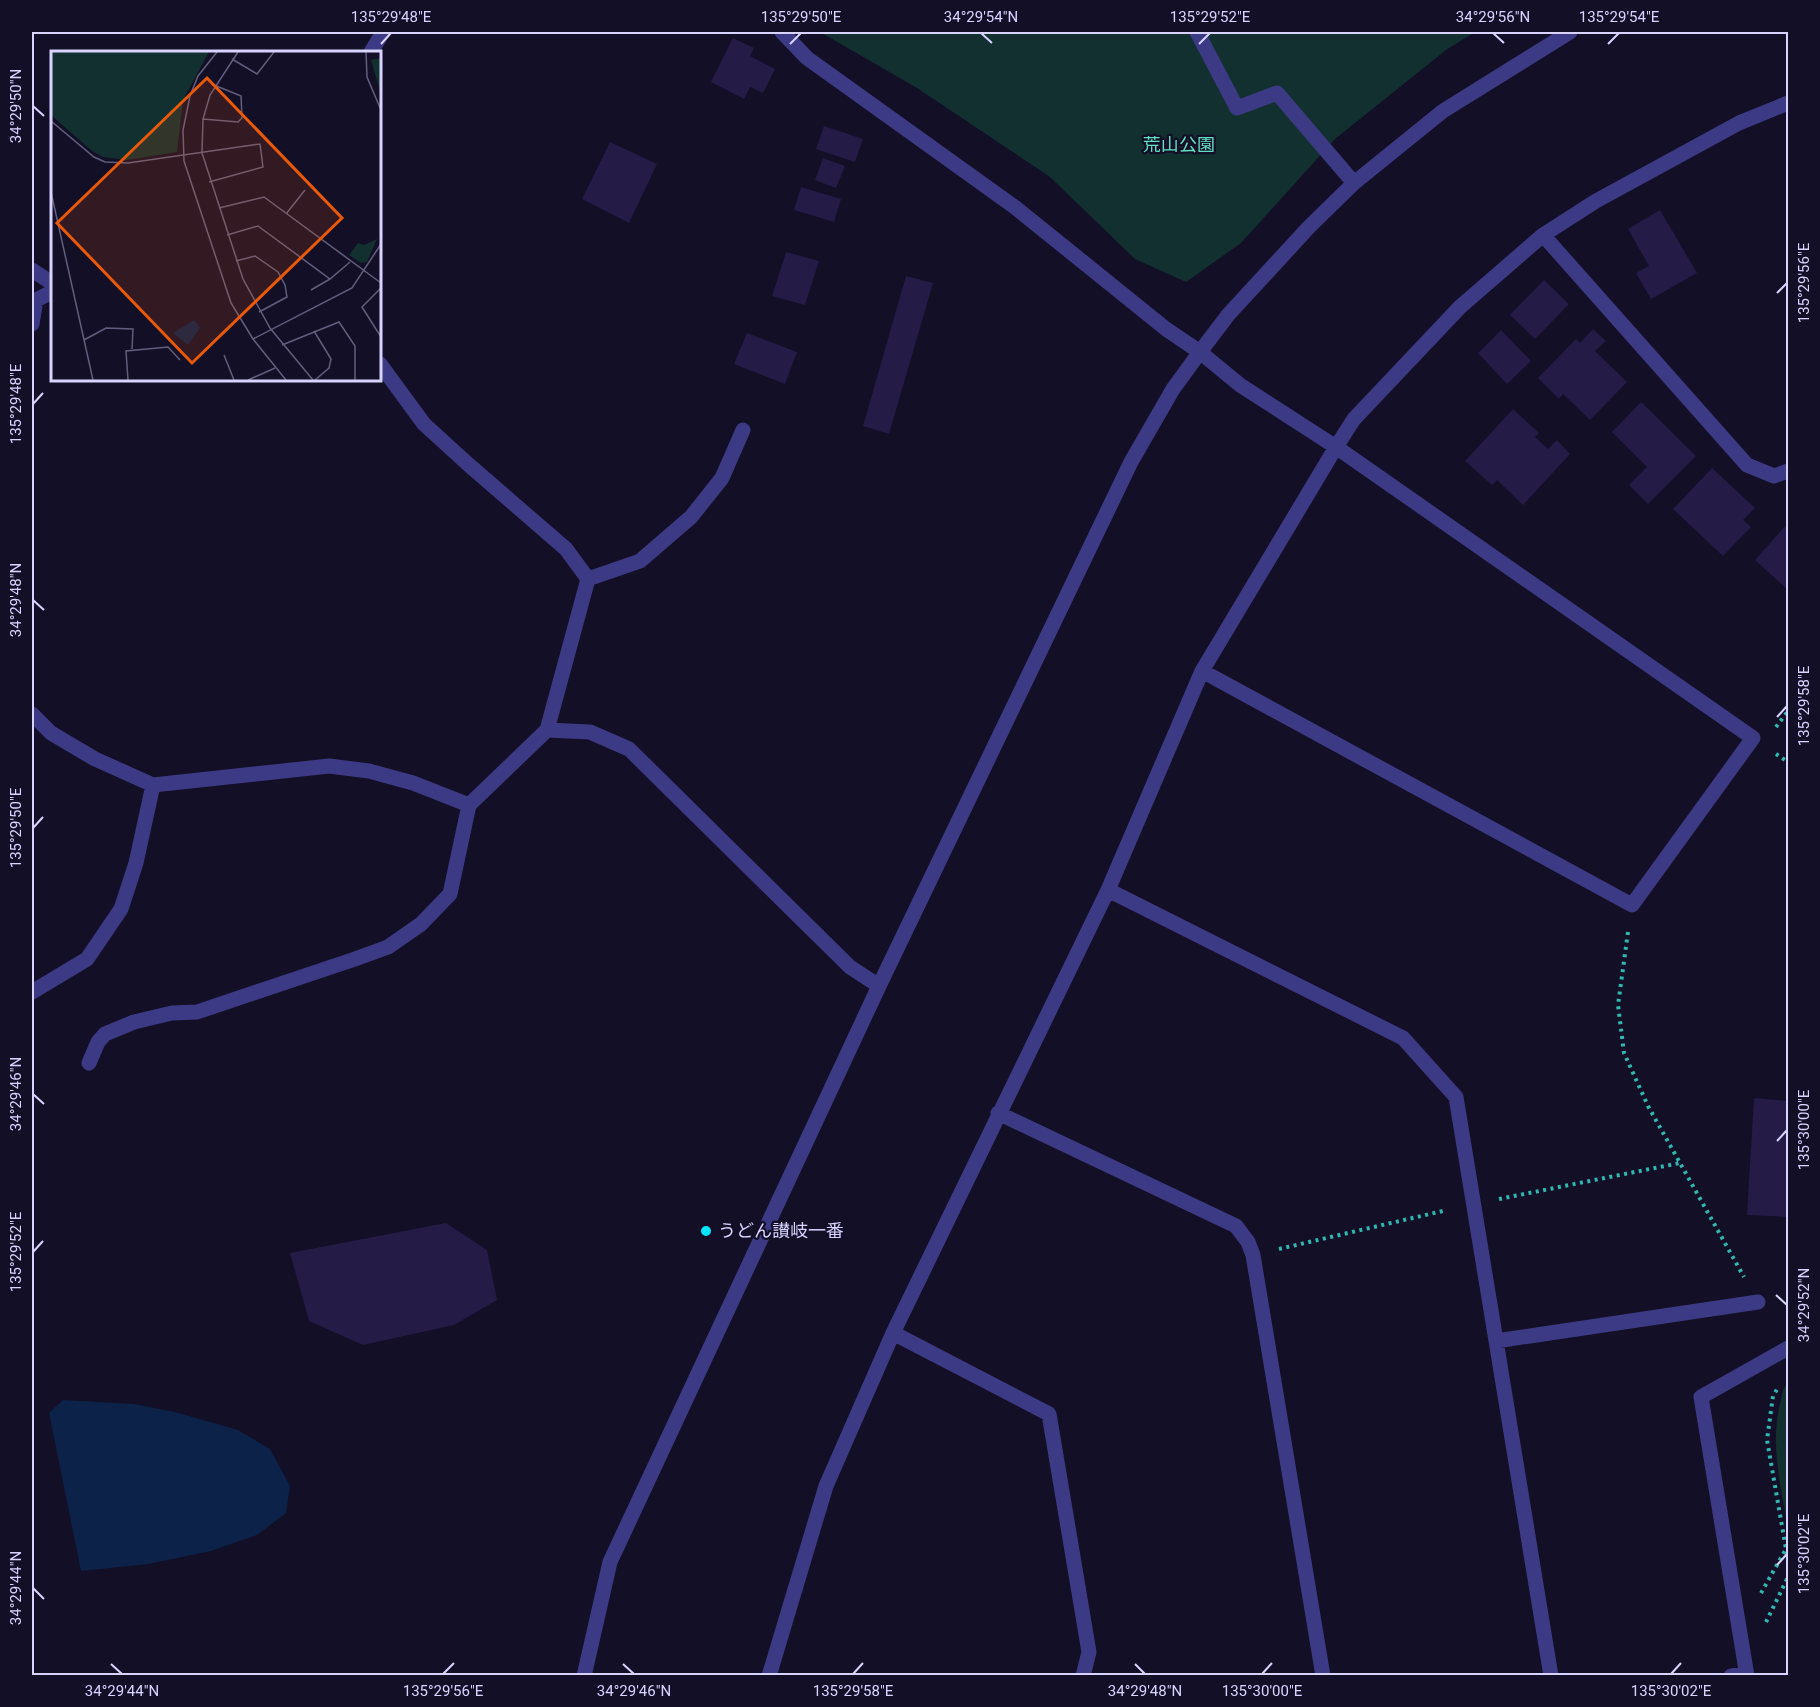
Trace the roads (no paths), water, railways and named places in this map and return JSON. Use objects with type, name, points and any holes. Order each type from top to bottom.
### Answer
[{"type":"street","points":[[372,51],[383,32]]},
{"type":"street","points":[[782,32],[807,58],[1016,208],[1166,329],[1200,352],[1240,385],[1336,447],[1753,738],[1632,904],[1202,671]]},
{"type":"street","points":[[1197,32],[1237,108],[1277,93],[1354,183]]},
{"type":"street","points":[[584,1676],[610,1562],[879,986],[1131,462],[1173,389],[1228,315],[1309,227],[1354,183],[1443,111],[1570,32]]},
{"type":"street","points":[[769,1676],[826,1486],[893,1333],[1108,890],[1202,671],[1354,419],[1460,307],[1543,235],[1596,201],[1738,123],[1788,103]]},
{"type":"street","points":[[1543,235],[1747,465],[1774,476],[1788,471]]},
{"type":"street","points":[[32,270],[51,282]]},
{"type":"street","points":[[32,324],[36,300],[51,292]]},
{"type":"street","points":[[381,365],[424,424],[566,549],[588,579]]},
{"type":"street","points":[[588,579],[640,561],[691,517],[722,478],[743,430]]},
{"type":"street","points":[[89,1063],[98,1042],[105,1034],[134,1022],[172,1013],[197,1012],[355,959],[388,947],[421,924],[450,894],[469,805],[547,730],[588,579]]},
{"type":"street","points":[[32,714],[51,733],[95,759],[153,785],[329,766],[369,771],[413,783],[469,805]]},
{"type":"street","points":[[547,730],[590,732],[628,749],[850,967],[879,986]]},
{"type":"street","points":[[32,992],[87,959],[121,909],[136,863],[153,785]]},
{"type":"street","points":[[1108,890],[1403,1038],[1456,1097],[1551,1676]]},
{"type":"street","points":[[999,1113],[1236,1226],[1248,1242],[1253,1254],[1323,1676]]},
{"type":"street","points":[[1496,1341],[1758,1302]]},
{"type":"street","points":[[893,1333],[1049,1414],[1089,1652],[1083,1676]]},
{"type":"street","points":[[1741,1675],[1701,1397],[1788,1348]]},
{"type":"water","points":[[63,1400],[134,1404],[175,1412],[238,1430],[270,1449],[290,1486],[286,1513],[257,1535],[211,1551],[148,1564],[81,1571],[49,1413]]},
{"type":"place","name":"うどん讃岐一番","points":[[706,1231]]},
{"type":"park label","name":"荒山公園","points":[[1179,145]]}]
